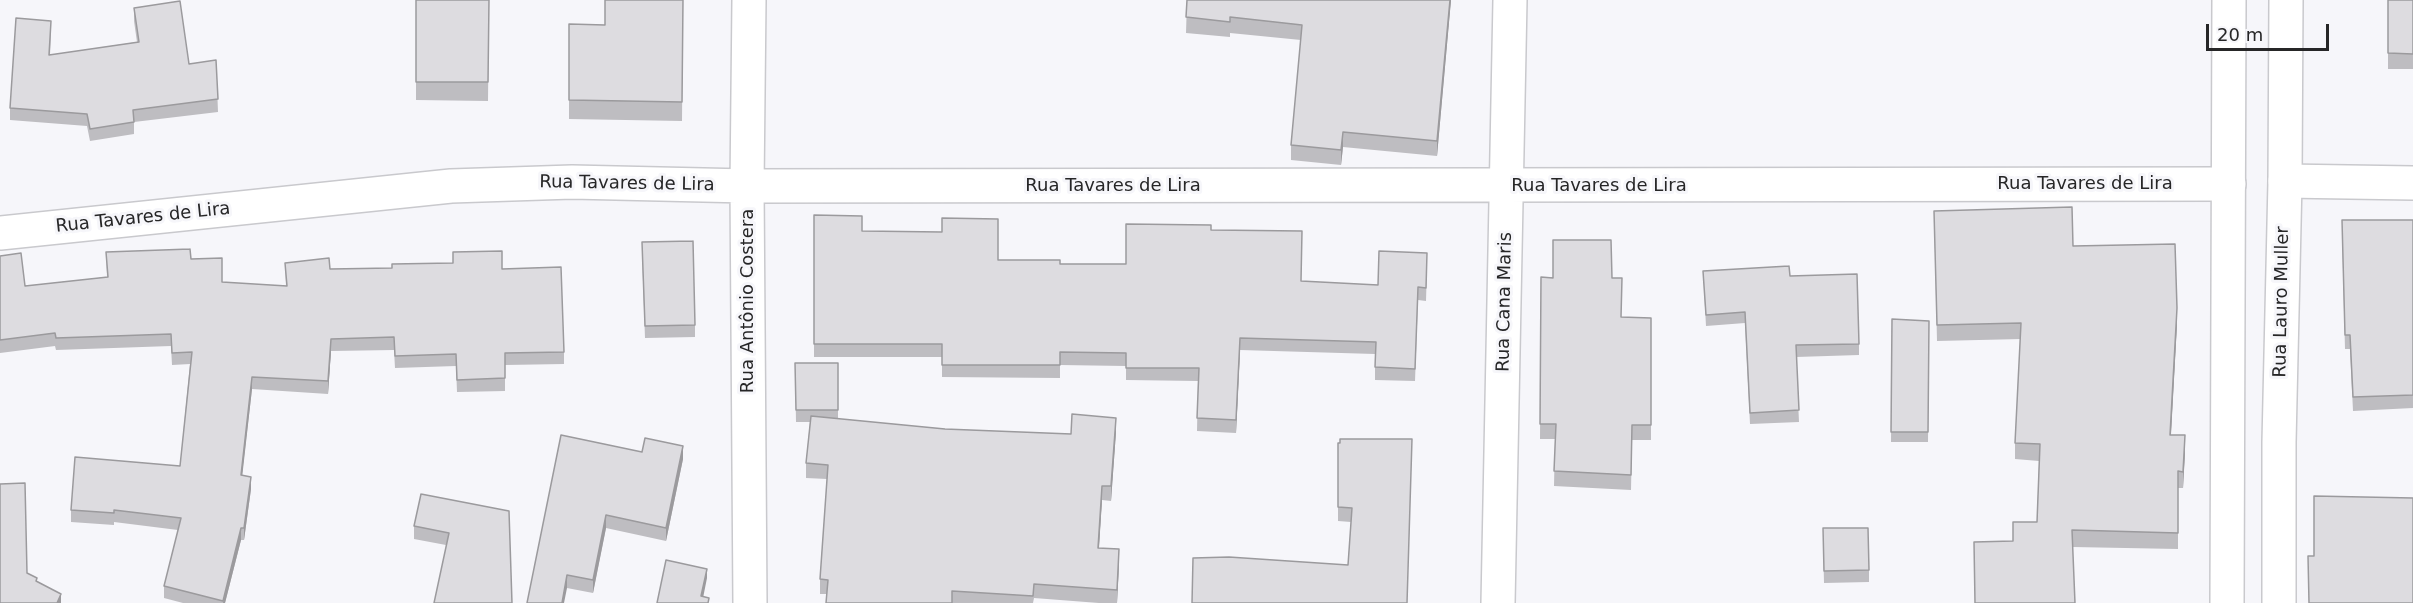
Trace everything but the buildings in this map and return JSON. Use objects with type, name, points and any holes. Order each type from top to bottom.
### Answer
[{"type":"street","name":"Rua Antônio Costera","points":[[749,0],[747,186],[750,603]]},
{"type":"street","name":"Rua Cana Maris","points":[[1498,603],[1510,0]]},
{"type":"street","points":[[2227,603],[2229,0]]},
{"type":"street","name":"Rua Lauro Muller","points":[[2279,603],[2279,442],[2285,181],[2286,0]]},
{"type":"street","points":[[2285,181],[2413,183]]},
{"type":"street","name":"Rua Tavares de Lira","points":[[0,232],[451,186],[572,182],[747,186],[2229,184]]}]
